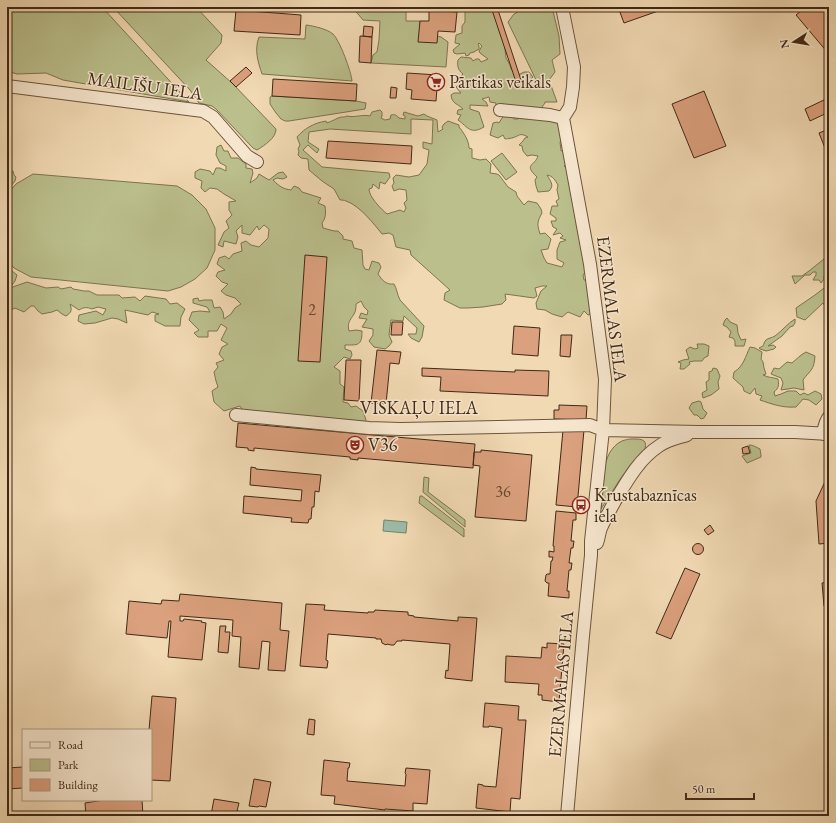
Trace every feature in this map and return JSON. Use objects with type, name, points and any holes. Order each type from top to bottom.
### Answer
[{"type":"street","points":[[500,110],[550,115],[563,118],[570,107],[574,67],[562,7]]},
{"type":"street","name":"MAILĪŠU IELA","points":[[7,86],[203,110],[213,117],[247,156],[257,162]]},
{"type":"street","name":"EZERMALAS IELA","points":[[563,118],[590,264],[605,379],[602,430],[582,636],[567,816]]},
{"type":"street","name":"VISKAĻU IELA","points":[[236,415],[369,428],[401,429],[573,424],[590,425],[602,430],[698,432]]},
{"type":"street","points":[[698,432],[795,432],[826,434],[825,426],[829,417]]},
{"type":"street","points":[[645,430],[651,435],[653,444],[652,452]]},
{"type":"street","name":"EZERMALAS IELA","points":[[591,555],[598,541],[601,528],[607,515],[636,468],[659,446],[671,440],[698,432]]},
{"type":"green space","points":[[7,7],[102,7],[189,102],[63,80],[46,73],[17,74],[7,71]]},
{"type":"green space","points":[[113,7],[196,7],[222,35],[221,43],[206,60],[233,84],[276,129],[276,132],[267,144],[257,150],[253,148],[216,109],[212,106],[199,103],[190,90]]},
{"type":"green space","points":[[353,7],[403,7],[406,9],[406,21],[420,21],[419,41],[437,36],[448,42],[446,67],[371,63],[373,55],[377,52],[380,21],[363,20]]},
{"type":"green space","points":[[465,7],[497,7],[497,16],[504,40],[506,58],[514,73],[518,75],[524,72],[529,72],[533,77],[529,81],[528,87],[530,90],[537,82],[508,22],[514,14],[518,12],[517,7],[552,7],[559,36],[560,54],[552,60],[555,72],[549,80],[557,102],[545,102],[542,107],[558,121],[562,139],[560,142],[561,151],[566,149],[569,163],[564,166],[566,168],[569,167],[588,269],[583,275],[584,280],[587,280],[594,313],[588,315],[584,311],[580,317],[568,312],[562,317],[545,310],[537,309],[536,303],[541,291],[547,286],[535,288],[537,296],[534,298],[505,294],[506,300],[502,304],[483,307],[460,308],[444,300],[445,293],[450,290],[411,255],[410,250],[396,247],[393,235],[389,233],[382,234],[366,215],[356,206],[340,200],[334,189],[309,170],[308,159],[301,158],[298,155],[300,145],[297,137],[303,131],[318,123],[326,121],[327,123],[341,117],[364,115],[370,116],[372,112],[380,110],[382,112],[381,118],[385,120],[390,119],[391,115],[396,115],[399,118],[405,119],[405,116],[403,115],[404,112],[418,116],[424,114],[437,120],[438,132],[443,129],[442,127],[448,121],[459,125],[467,140],[469,148],[472,149],[472,158],[480,160],[486,159],[491,164],[490,173],[499,175],[508,187],[516,192],[517,196],[524,205],[528,201],[537,203],[542,213],[538,223],[540,234],[545,233],[551,239],[548,249],[541,250],[544,258],[547,263],[562,267],[564,263],[557,259],[557,250],[560,242],[566,240],[560,238],[563,236],[560,233],[553,235],[557,229],[553,227],[551,221],[556,221],[556,218],[550,214],[552,206],[558,206],[556,201],[559,199],[557,190],[558,185],[552,177],[547,175],[551,183],[551,189],[549,191],[538,192],[535,180],[537,177],[530,167],[538,156],[527,156],[523,151],[522,146],[519,145],[525,138],[528,137],[521,135],[505,139],[503,135],[498,138],[490,135],[493,123],[499,123],[505,115],[511,116],[514,119],[518,119],[520,116],[509,105],[496,107],[496,103],[490,102],[489,97],[482,99],[488,106],[470,105],[470,109],[479,112],[484,127],[472,130],[458,120],[461,115],[457,114],[458,110],[463,109],[454,102],[451,95],[454,93],[461,93],[456,87],[462,82],[461,78],[463,74],[458,68],[458,60],[461,57],[471,58],[473,61],[479,59],[481,62],[488,59],[480,53],[479,51],[482,46],[479,43],[479,49],[470,53],[469,55],[466,56],[465,53],[454,53],[453,50],[460,44],[455,43],[456,35],[462,33],[462,26],[465,22]],"holes":[[[411,119],[433,120],[432,144],[423,142],[423,148],[429,150],[427,164],[419,175],[409,177],[396,175],[393,178],[394,183],[392,186],[394,191],[399,189],[406,190],[407,200],[404,203],[406,208],[404,212],[400,210],[387,214],[371,196],[369,189],[372,188],[373,184],[379,189],[380,182],[385,184],[390,177],[389,173],[322,167],[303,150],[308,145],[317,153],[319,149],[308,142],[309,132],[330,129],[411,134]]]},
{"type":"green space","points":[[306,25],[324,29],[333,34],[345,56],[352,81],[262,74],[257,51],[259,37],[305,39]]},
{"type":"green space","points":[[270,97],[356,101],[366,103],[365,109],[285,121],[281,119],[270,104]]},
{"type":"green space","points":[[221,145],[224,151],[228,151],[231,158],[238,158],[246,164],[246,168],[252,169],[253,173],[250,183],[257,178],[259,174],[269,180],[278,173],[283,172],[287,177],[273,180],[279,186],[291,190],[294,186],[299,188],[302,192],[321,198],[318,203],[325,206],[326,211],[322,223],[323,228],[338,231],[343,236],[343,239],[352,241],[354,248],[362,250],[363,265],[365,269],[369,270],[372,261],[379,263],[381,267],[378,274],[386,283],[394,284],[400,300],[424,326],[422,337],[419,342],[411,338],[408,334],[416,334],[417,328],[404,316],[403,321],[391,320],[389,335],[392,342],[385,349],[374,347],[369,341],[373,335],[373,329],[362,327],[367,319],[359,318],[361,313],[367,315],[368,311],[361,301],[356,304],[355,312],[349,322],[348,328],[349,331],[362,331],[361,340],[356,345],[345,345],[345,349],[351,351],[352,355],[350,359],[344,357],[334,367],[340,371],[340,384],[344,387],[343,402],[348,403],[351,407],[356,406],[363,411],[366,420],[365,426],[243,411],[240,406],[224,411],[214,402],[212,391],[218,387],[214,372],[218,367],[216,363],[224,360],[219,354],[222,347],[228,344],[221,340],[227,328],[221,324],[217,331],[208,331],[208,337],[198,337],[194,333],[199,330],[189,320],[192,312],[210,312],[207,307],[193,303],[193,299],[198,298],[199,301],[212,300],[214,308],[220,307],[223,312],[224,319],[231,314],[235,308],[241,304],[235,298],[226,295],[221,291],[228,284],[222,282],[216,276],[218,272],[225,270],[217,264],[219,258],[225,256],[229,259],[233,254],[242,251],[241,243],[246,241],[251,245],[259,247],[268,238],[269,229],[264,225],[259,230],[257,226],[250,235],[242,233],[242,225],[236,231],[238,237],[236,244],[224,241],[223,247],[218,245],[224,232],[229,228],[226,221],[232,215],[229,210],[229,202],[236,201],[217,189],[210,188],[205,192],[201,188],[202,181],[195,178],[195,172],[200,169],[210,171],[213,175],[216,168],[226,171],[226,166],[220,163],[216,155],[217,147]]},
{"type":"green space","points":[[502,153],[517,172],[506,180],[491,161]]},
{"type":"green space","points":[[7,170],[10,172],[13,171],[16,177],[15,181],[7,191]]},
{"type":"green space","points":[[33,174],[177,186],[192,195],[206,209],[215,228],[215,250],[207,268],[195,279],[181,287],[168,291],[31,277],[14,268],[7,260],[7,194],[16,184]]},
{"type":"green space","points":[[829,255],[829,305],[825,306],[823,303],[805,320],[797,317],[796,308],[828,285],[827,279],[824,276],[821,283],[819,280],[813,280],[816,272],[813,272],[810,275],[805,275],[795,284],[792,276],[802,276]]},
{"type":"green space","points":[[7,271],[12,271],[17,275],[12,285],[7,285]]},
{"type":"green space","points":[[27,282],[46,288],[58,287],[61,289],[71,287],[73,289],[89,291],[97,295],[119,295],[122,298],[135,297],[140,301],[145,296],[166,299],[170,304],[177,303],[185,309],[181,317],[180,326],[165,326],[155,321],[155,315],[159,314],[152,312],[148,315],[125,310],[127,323],[112,318],[95,323],[84,324],[78,321],[79,315],[96,311],[103,315],[106,309],[98,307],[79,310],[70,304],[71,311],[66,316],[57,310],[42,314],[34,306],[31,306],[24,312],[15,308],[9,311],[7,308],[7,289]]},
{"type":"green space","points":[[727,318],[730,322],[737,325],[741,340],[746,339],[744,346],[735,346],[735,341],[733,338],[729,337],[731,332],[723,325]]},
{"type":"green space","points":[[795,319],[793,326],[768,346],[773,345],[776,347],[774,349],[766,351],[759,348],[763,346],[766,340],[775,336]]},
{"type":"green space","points":[[697,344],[709,346],[708,356],[702,361],[689,362],[690,364],[684,369],[680,369],[681,363],[678,362],[689,359],[686,350],[690,347],[695,349],[698,348]]},
{"type":"green space","points":[[750,347],[762,352],[761,359],[766,374],[763,375],[778,379],[778,386],[774,392],[775,396],[788,391],[796,391],[800,395],[804,393],[808,395],[815,391],[821,394],[822,399],[816,405],[809,400],[803,399],[796,407],[786,407],[760,400],[762,396],[756,394],[755,388],[750,394],[744,391],[743,387],[733,378],[734,372],[742,364]]},
{"type":"green space","points":[[806,352],[815,356],[813,368],[803,380],[804,390],[794,388],[781,390],[783,383],[781,378],[771,374],[774,368],[779,369],[787,362],[792,363]]},
{"type":"green space","points":[[713,368],[717,369],[720,376],[718,382],[719,389],[711,395],[703,398],[702,393],[707,390],[706,382],[709,380],[709,372],[712,371]]},
{"type":"green space","points":[[699,401],[707,413],[704,418],[701,419],[697,415],[694,415],[689,408],[692,403]]},
{"type":"green space","points":[[640,439],[644,441],[646,445],[645,449],[621,478],[601,509],[602,481],[606,462],[615,446],[622,441]]},
{"type":"green space","points":[[749,445],[760,449],[761,457],[747,463],[742,456],[751,453]]},
{"type":"green space","points":[[424,477],[429,478],[428,492],[465,520],[465,527],[423,492]]},
{"type":"green space","points":[[420,496],[422,496],[464,529],[464,537],[419,503]]},
{"type":"shaded area","points":[[384,520],[407,522],[406,533],[383,531]]},
{"type":"building","points":[[491,7],[497,7],[521,80],[516,82]]},
{"type":"building","points":[[618,7],[660,7],[661,10],[624,23]]},
{"type":"building","points":[[806,7],[829,7],[828,53],[796,15]]},
{"type":"building","points":[[236,10],[301,15],[300,35],[234,31]]},
{"type":"building","points":[[429,10],[457,12],[455,32],[438,31],[437,43],[418,42],[420,21],[429,21]]},
{"type":"building","points":[[364,26],[373,27],[372,37],[363,36]]},
{"type":"building","points":[[360,36],[372,37],[371,63],[359,62]]},
{"type":"building","points":[[246,67],[252,73],[236,87],[230,81]]},
{"type":"building","points":[[407,73],[438,75],[436,101],[411,99],[412,90],[406,89]]},
{"type":"building","points":[[273,79],[357,84],[356,101],[272,96]]},
{"type":"building","points":[[391,87],[397,88],[396,98],[390,98]]},
{"type":"building","points":[[704,91],[726,146],[694,158],[672,104]]},
{"type":"building","points":[[824,100],[829,112],[810,121],[805,109]]},
{"type":"building","points":[[829,129],[829,158],[819,133]]},
{"type":"building","points":[[328,141],[412,146],[411,164],[326,158]]},
{"type":"building","points":[[305,255],[327,257],[320,362],[298,361]]},
{"type":"building","points":[[392,322],[403,322],[402,335],[391,335]]},
{"type":"building","points":[[514,326],[540,328],[538,356],[512,354]]},
{"type":"building","points":[[561,335],[572,335],[570,357],[560,356]]},
{"type":"building","points":[[377,350],[401,352],[399,364],[390,363],[386,404],[371,403]]},
{"type":"building","points":[[346,360],[361,360],[359,401],[344,400]]},
{"type":"building","points":[[422,368],[515,372],[515,370],[549,371],[548,396],[440,391],[441,377],[422,376]]},
{"type":"building","points":[[559,405],[587,406],[586,420],[554,419],[554,410],[559,410]]},
{"type":"building","name":"V36","points":[[238,423],[475,444],[473,468],[358,458],[358,460],[350,459],[350,457],[254,448],[254,451],[248,450],[248,448],[236,447]]},
{"type":"building","points":[[563,430],[584,430],[577,507],[556,505]]},
{"type":"building","points":[[748,446],[750,453],[743,454],[742,448]]},
{"type":"building","points":[[481,450],[532,455],[526,521],[475,517],[480,466],[473,465],[474,452],[481,452]]},
{"type":"building","points":[[251,467],[256,469],[321,475],[319,492],[315,491],[314,507],[312,507],[311,519],[309,519],[308,523],[291,522],[292,518],[243,513],[244,496],[301,501],[302,490],[250,485]]},
{"type":"building","points":[[829,473],[829,543],[819,544],[816,501]]},
{"type":"building","points":[[556,511],[576,513],[576,520],[573,520],[571,541],[574,541],[573,548],[571,548],[569,563],[572,563],[571,570],[569,570],[567,591],[569,591],[569,598],[548,596],[549,583],[545,581],[546,575],[550,574],[551,561],[553,557],[549,557],[549,551],[554,552],[553,546]]},
{"type":"building","points":[[710,525],[714,531],[708,535],[704,530]]},
{"type":"building","points":[[696,544],[700,544],[702,545],[702,553],[696,554],[693,551],[693,547]]},
{"type":"building","points":[[685,568],[700,574],[671,639],[656,633]]},
{"type":"building","points":[[829,582],[829,605],[824,606],[822,583]]},
{"type":"building","points":[[180,594],[282,603],[280,630],[289,631],[285,671],[268,670],[270,642],[262,641],[259,669],[239,667],[241,637],[232,636],[233,620],[180,616],[180,621],[183,621],[184,619],[202,621],[201,622],[206,623],[202,660],[168,657],[171,621],[169,621],[167,638],[126,634],[129,601],[161,604],[162,600],[179,601]]},
{"type":"building","points":[[306,604],[325,605],[324,610],[368,613],[374,612],[375,610],[408,612],[408,615],[414,617],[458,621],[458,617],[477,618],[472,681],[445,678],[446,670],[448,671],[450,644],[402,640],[397,641],[394,645],[386,645],[382,643],[381,639],[376,638],[328,634],[326,660],[328,661],[327,668],[300,666]]},
{"type":"building","points":[[220,626],[226,626],[225,632],[230,632],[228,653],[218,652]]},
{"type":"building","points":[[547,643],[564,644],[559,702],[542,700],[542,695],[538,695],[539,684],[505,682],[506,656],[541,658],[542,647],[547,648]]},
{"type":"building","points":[[152,696],[176,698],[170,781],[152,780],[152,729],[149,729]]},
{"type":"building","points":[[485,703],[519,706],[518,720],[526,720],[520,799],[511,798],[510,812],[476,808],[478,784],[496,787],[502,728],[489,726],[483,727]]},
{"type":"building","points":[[309,719],[315,720],[314,735],[307,734]]},
{"type":"building","points":[[324,760],[350,763],[347,781],[405,786],[406,768],[430,770],[427,804],[413,803],[413,811],[385,810],[334,804],[335,796],[321,795]]},
{"type":"building","points":[[22,767],[22,788],[7,789],[7,768]]},
{"type":"building","points":[[254,779],[271,782],[266,807],[249,806]]},
{"type":"building","points":[[214,799],[239,803],[237,811],[265,816],[211,815]]},
{"type":"building","points":[[98,801],[142,801],[143,816],[86,816],[85,803]]},
{"type":"place","name":"Pārtikas veikals","points":[[436,82]]},
{"type":"place","name":"V36","points":[[355,445]]},
{"type":"place","name":"Krustabaznīcas iela","points":[[581,505]]}]
